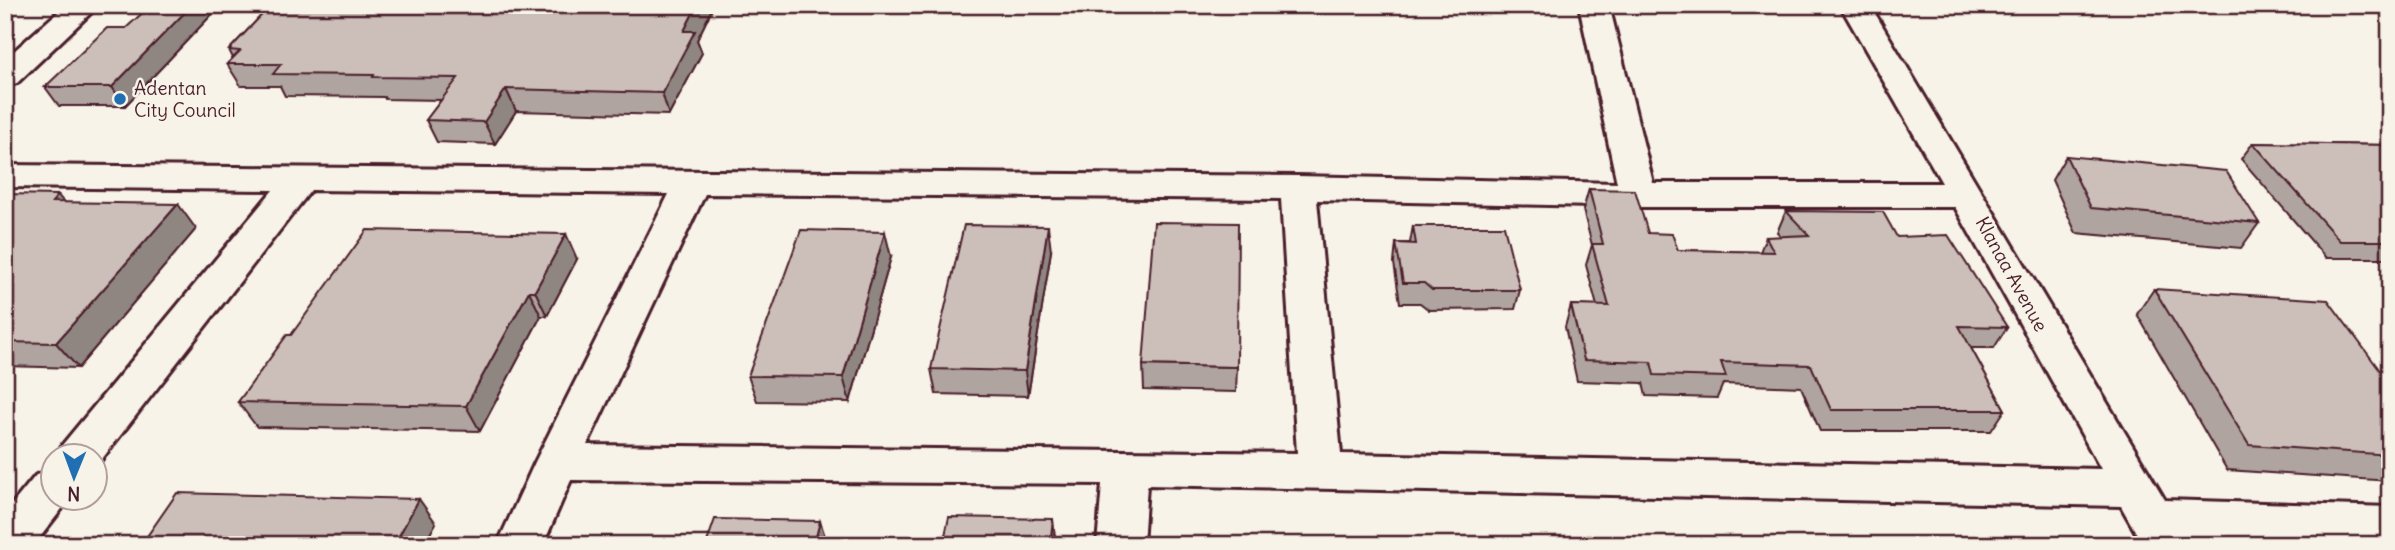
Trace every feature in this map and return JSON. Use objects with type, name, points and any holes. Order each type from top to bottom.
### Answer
[{"type":"street","points":[[5,76],[84,5]]},
{"type":"street","points":[[1594,5],[1638,195]]},
{"type":"street","name":"Klanaa Avenue","points":[[1855,5],[1967,195],[2150,517]]},
{"type":"street","points":[[5,176],[1298,188],[1638,195],[1967,195]]},
{"type":"street","points":[[90,442],[301,179]]},
{"type":"street","points":[[520,545],[557,462],[693,183]]},
{"type":"street","points":[[1298,188],[1320,471]]},
{"type":"street","points":[[557,462],[1320,471],[2150,517],[2390,526]]},
{"type":"street","points":[[1120,545],[1126,467]]},
{"type":"street","points":[[7,545],[38,506]]},
{"type":"building","points":[[151,5],[192,5],[112,87],[45,87],[107,28],[126,28]]},
{"type":"building","points":[[271,5],[697,5],[684,31],[695,31],[662,93],[506,89],[484,122],[426,120],[458,78],[273,74],[281,64],[227,64],[240,51],[229,50]]},
{"type":"building","points":[[2253,143],[2390,145],[2390,241],[2340,241]]},
{"type":"building","points":[[2066,156],[2226,171],[2259,223],[2091,208]]},
{"type":"building","points":[[1589,189],[1635,190],[1648,233],[1672,234],[1678,250],[1774,252],[1766,237],[1809,235],[1786,211],[1883,212],[1897,237],[1948,235],[2007,327],[1959,326],[2005,410],[1831,410],[1811,365],[1721,362],[1726,377],[1654,375],[1651,362],[1584,360],[1571,305],[1609,306],[1592,244],[1603,244]]},
{"type":"building","points":[[5,194],[58,195],[52,202],[178,204],[56,343],[5,342]]},
{"type":"building","points":[[1154,222],[1238,223],[1237,367],[1143,365]]},
{"type":"building","points":[[964,225],[1048,226],[1025,371],[931,369]]},
{"type":"building","points":[[1413,226],[1504,226],[1520,290],[1432,290],[1424,283],[1403,283],[1396,243],[1416,244]]},
{"type":"building","points":[[367,230],[566,234],[535,291],[529,291],[466,406],[238,402],[287,335],[291,335]]},
{"type":"building","points":[[801,230],[885,232],[843,377],[748,376]]},
{"type":"building","points":[[2154,289],[2328,300],[2390,384],[2390,455],[2249,445]]},
{"type":"building","points":[[177,493],[419,499],[394,545],[141,545]]},
{"type":"building","points":[[949,517],[1053,519],[1050,545],[943,545]]},
{"type":"building","points":[[715,519],[820,521],[814,545],[706,545]]},
{"type":"place","name":"Adentan City Council","points":[[120,99]]}]
